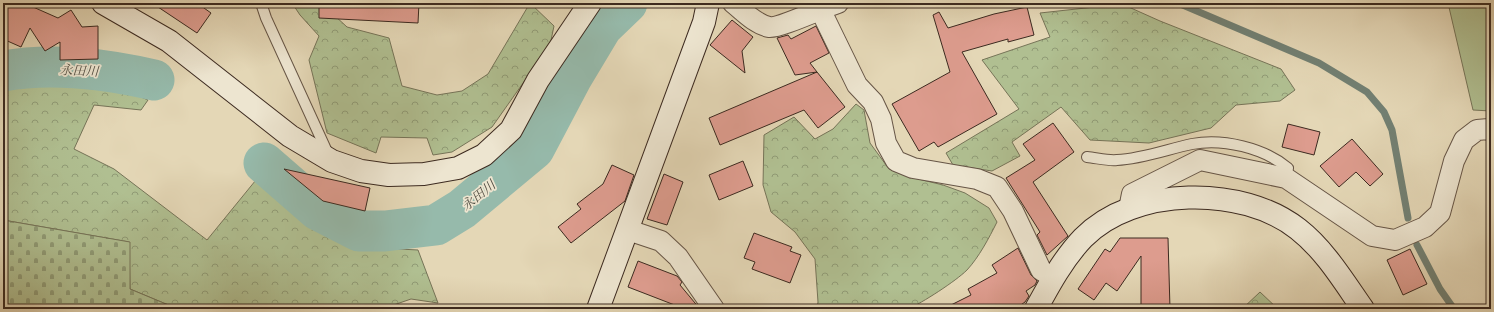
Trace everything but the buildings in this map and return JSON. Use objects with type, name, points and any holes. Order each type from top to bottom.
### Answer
[{"type":"street","points":[[103,3],[169,41],[290,136],[332,161],[361,171],[390,175],[424,174],[458,168],[484,155],[511,130],[538,80],[590,3]]},
{"type":"street","points":[[598,309],[704,22],[708,3]]},
{"type":"street","points":[[733,3],[758,23],[770,28],[838,3]]},
{"type":"street","points":[[820,9],[857,85],[873,102],[881,119],[886,143],[896,161],[913,168],[978,179],[997,187],[1013,211],[1041,270],[1053,278]]},
{"type":"street","points":[[1129,209],[1132,194],[1200,160],[1286,178],[1372,236],[1395,240],[1425,227],[1440,213],[1454,161],[1464,140],[1477,130],[1489,129],[1491,131]]},
{"type":"street","points":[[1036,309],[1053,278],[1083,238],[1105,220],[1129,209],[1161,200],[1190,197],[1216,198],[1243,204],[1274,214],[1299,230],[1320,250],[1363,309]]},
{"type":"street","points":[[628,230],[661,241],[678,257],[714,309]]},
{"type":"lane","points":[[261,3],[266,18],[332,161]]},
{"type":"lane","points":[[1087,157],[1117,160],[1195,144],[1229,144],[1260,152],[1277,159],[1288,168],[1286,178]]},
{"type":"green space","points":[[292,3],[321,3],[347,27],[389,38],[402,86],[437,95],[462,91],[488,74],[530,3],[554,26],[550,45],[492,127],[452,152],[433,155],[427,138],[381,137],[376,153],[327,133],[309,60],[319,36],[300,15]]},
{"type":"green space","points":[[1448,3],[1491,3],[1491,111],[1473,110]]},
{"type":"green space","points":[[1122,4],[1160,21],[1281,69],[1295,90],[1280,101],[1236,105],[1211,128],[1149,143],[1090,140],[1061,107],[1012,142],[1020,156],[992,171],[953,165],[946,153],[1019,109],[982,60],[1050,37],[1040,13]]},
{"type":"green space","points":[[15,75],[97,78],[148,100],[141,110],[94,105],[74,149],[114,169],[207,240],[260,175],[345,238],[399,249],[418,250],[438,303],[411,299],[382,309],[178,309],[130,289],[129,242],[3,220],[3,78]]},
{"type":"green space","points":[[856,104],[864,110],[870,143],[889,169],[910,177],[943,185],[965,193],[989,208],[997,222],[980,253],[967,270],[939,291],[908,309],[817,309],[818,302],[815,259],[795,232],[771,212],[763,185],[764,135],[794,117],[815,139],[833,129]]},
{"type":"green space","points":[[3,220],[130,242],[130,289],[178,309],[3,309]]},
{"type":"green space","points":[[1260,292],[1278,309],[1242,309]]},
{"type":"waterway","name":"永田川","points":[[264,163],[318,210],[359,231],[385,231],[436,225],[462,209],[534,149],[572,77],[602,27],[627,3]]},
{"type":"waterway","points":[[1178,3],[1319,63],[1367,92],[1384,112],[1392,130],[1408,218]]},
{"type":"waterway","name":"永田川","points":[[3,71],[41,67],[79,68],[154,80]]},
{"type":"waterway","points":[[1417,245],[1440,289],[1454,309]]}]
